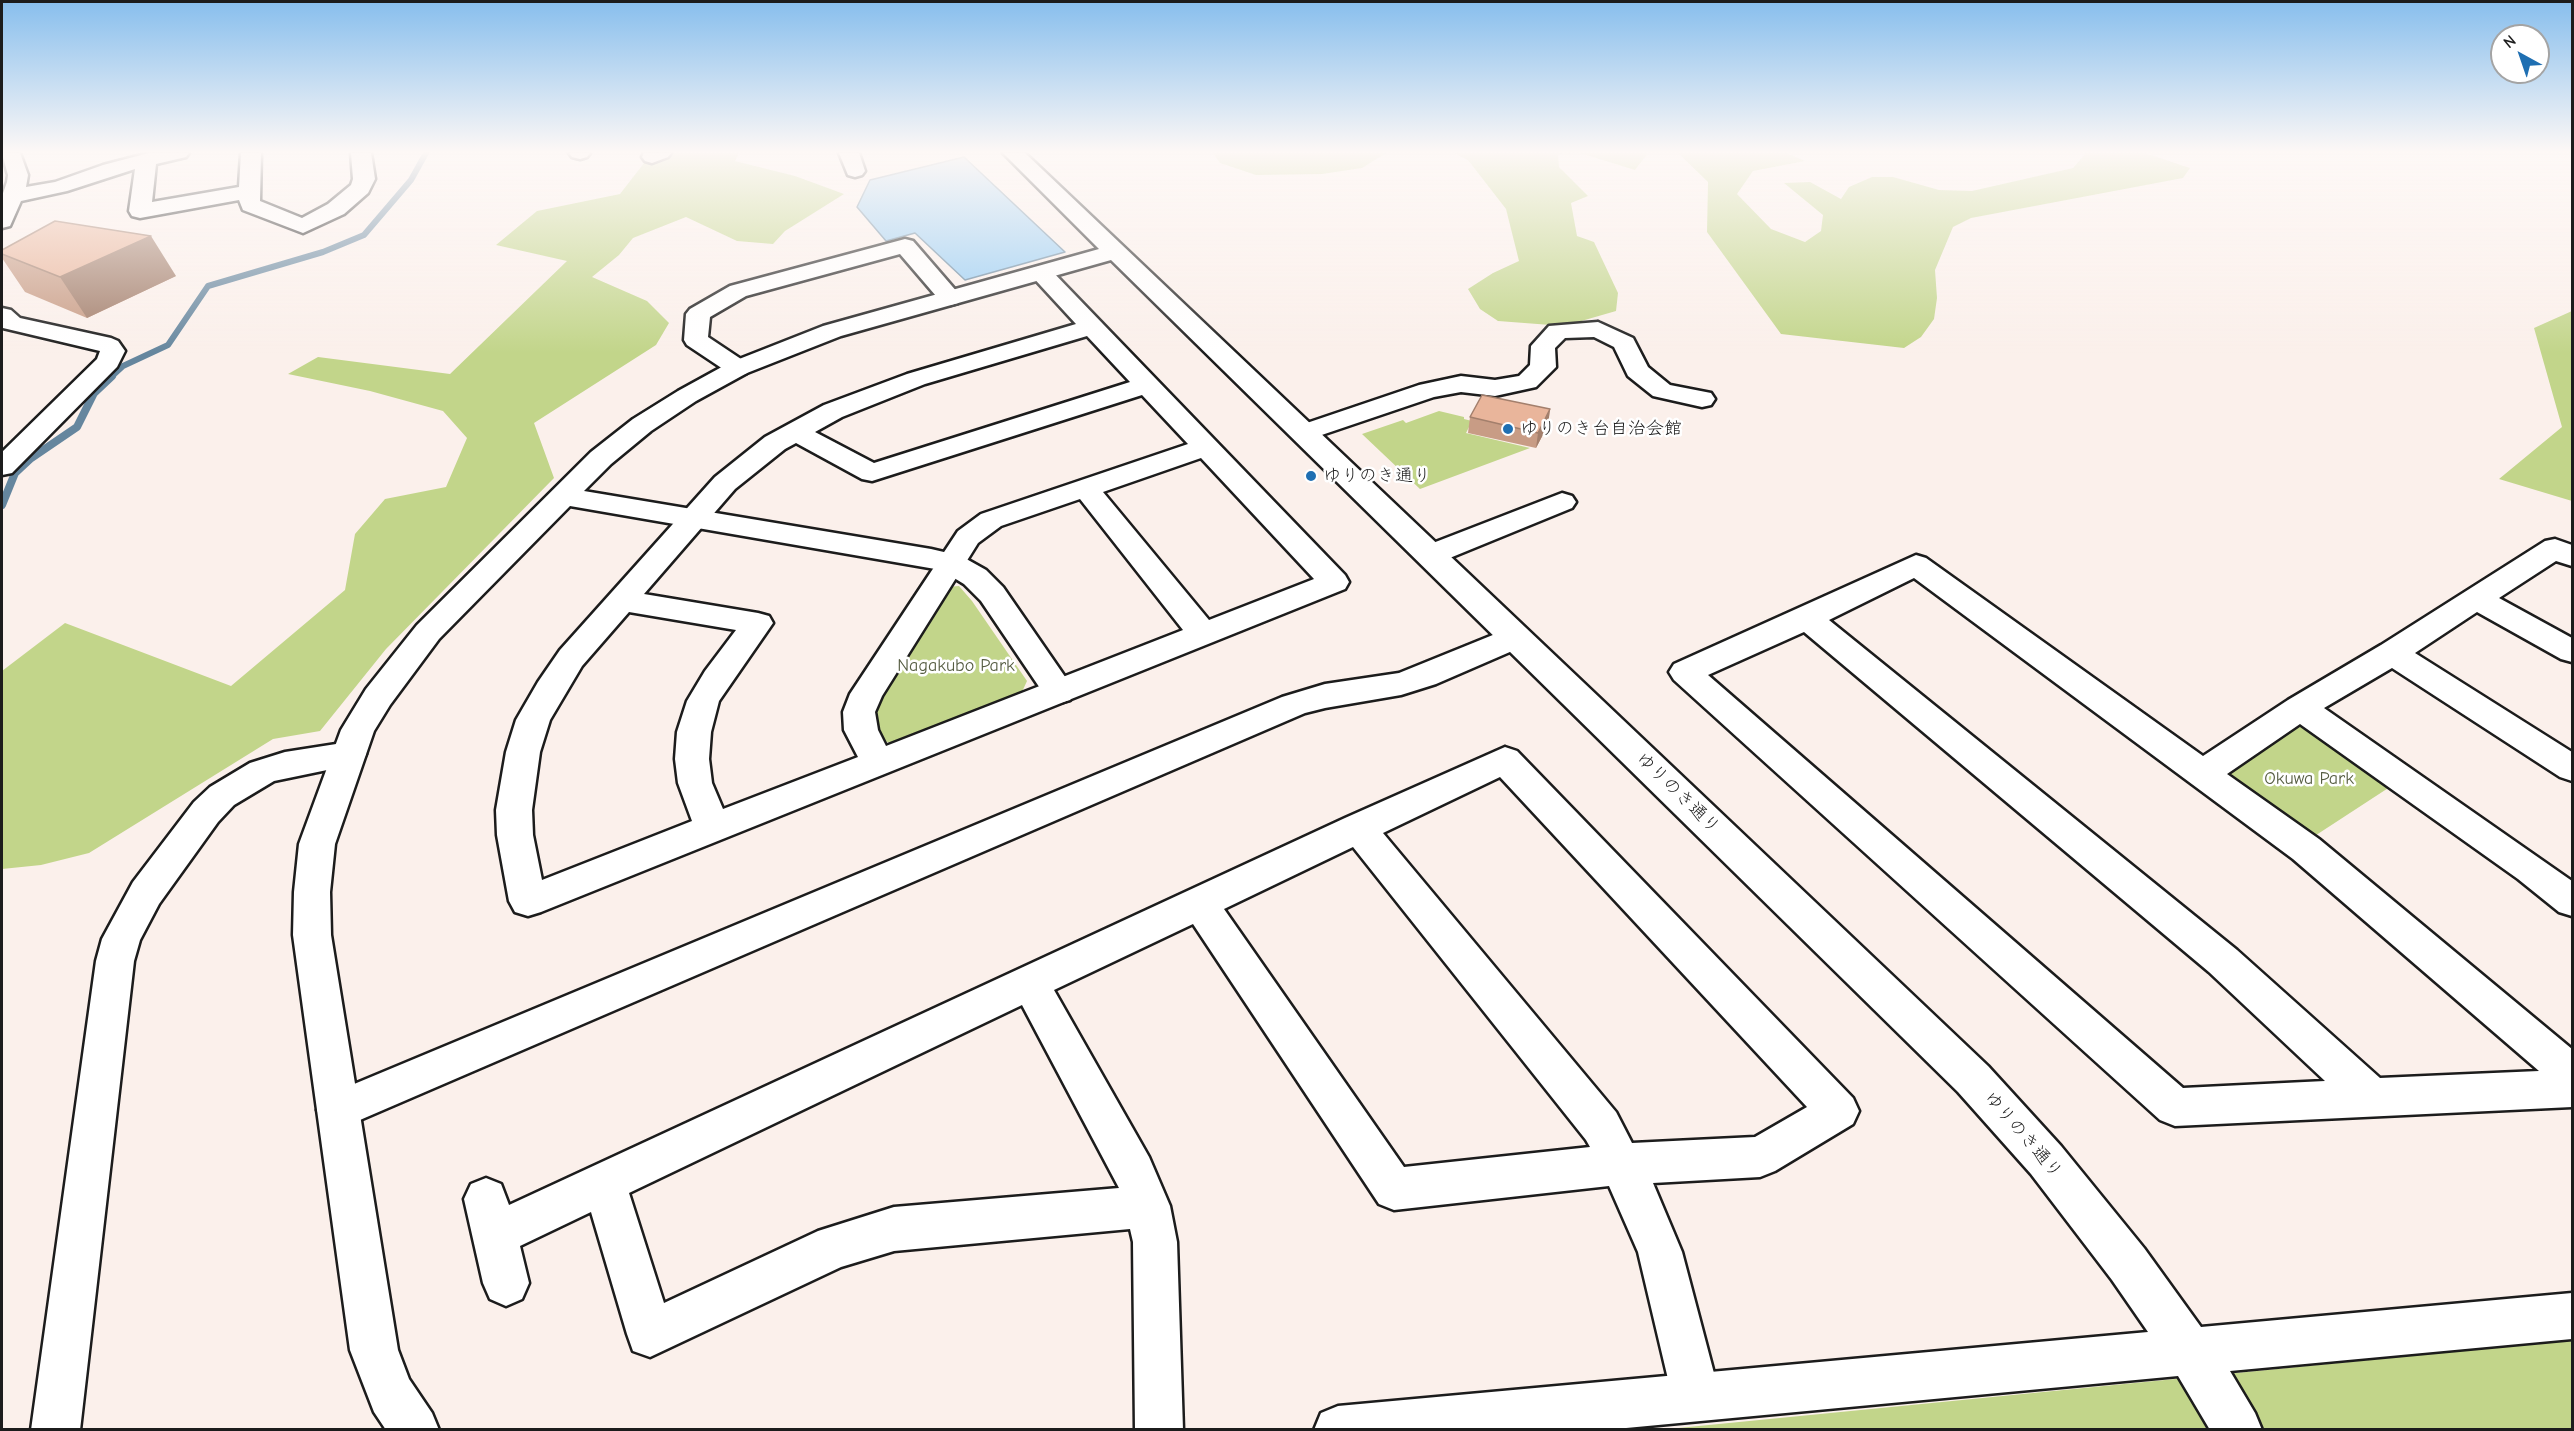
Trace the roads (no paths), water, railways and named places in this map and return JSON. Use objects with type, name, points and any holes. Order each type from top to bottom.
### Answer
[{"type":"street","points":[[288,220],[303,226],[314,220]]},
{"type":"street","name":"ゆりのき通り","points":[[1082,220],[1981,1087],[2046,1160],[2086,1210],[2190,1351],[2238,1430]]},
{"type":"street","points":[[738,368],[696,340],[698,314],[738,291],[905,246],[950,298]]},
{"type":"street","points":[[415,1430],[391,1395],[374,1350],[312,935],[312,892],[317,844],[358,730],[378,697],[428,632],[601,458],[642,425],[687,396],[738,368],[832,331],[1115,252]]},
{"type":"street","points":[[1041,273],[1334,582],[528,901],[515,835],[515,801],[523,752],[533,720],[549,690],[571,658],[725,483],[754,458],[794,431],[833,411],[891,388],[1092,327]]},
{"type":"street","points":[[2,315],[12,323],[102,343],[113,351],[108,362],[2,467]]},
{"type":"street","points":[[1304,434],[1428,390],[1461,384],[1495,388],[1527,382],[1543,367],[1543,346],[1558,332],[1598,329],[1624,343],[1636,371],[1662,391],[1702,399]]},
{"type":"street","points":[[794,431],[872,473],[1147,385]]},
{"type":"street","points":[[878,763],[861,730],[859,712],[866,694],[968,537],[991,520],[1207,447]]},
{"type":"street","points":[[1086,489],[1204,634]]},
{"type":"street","points":[[562,496],[951,563],[975,577],[992,594],[1059,692]]},
{"type":"street","points":[[1430,555],[1552,514]]},
{"type":"street","points":[[2203,773],[2300,708],[2392,653],[2555,548],[2572,557]]},
{"type":"street","points":[[2572,1074],[2306,849],[1916,565],[1807,618],[1685,672],[2175,1107],[2572,1088]]},
{"type":"street","points":[[2477,599],[2572,651]]},
{"type":"street","points":[[620,600],[758,623],[716,679],[703,701],[694,732],[692,759],[695,783],[712,828]]},
{"type":"street","points":[[1807,618],[2223,961],[2370,1096]]},
{"type":"street","points":[[338,1110],[1294,705],[1325,696],[1401,684],[1515,637]]},
{"type":"street","points":[[2392,653],[2572,768]]},
{"type":"street","points":[[2300,708],[2521,862],[2572,901]]},
{"type":"street","points":[[55,1430],[115,961],[122,939],[146,893],[206,812],[222,796],[262,772],[285,765],[349,754]]},
{"type":"street","points":[[506,1283],[490,1217],[604,1183],[1358,828],[1505,760],[1838,1112],[1760,1157],[1622,1164],[1394,1189],[1199,903]]},
{"type":"street","points":[[1358,828],[1601,1126],[1622,1164],[1660,1252],[1696,1396]]},
{"type":"street","points":[[1030,983],[1134,1171],[1148,1206],[1155,1242],[1160,1430]]},
{"type":"street","points":[[604,1183],[650,1334],[834,1247],[894,1229],[1148,1206]]},
{"type":"street","points":[[1338,1430],[2572,1316]]},
{"type":"water","points":[[868,220],[1031,220],[1065,252],[965,280],[915,233],[886,241]]},
{"type":"waterway","points":[[111,377],[123,366],[168,345],[208,286],[323,252],[364,235],[377,220]]},
{"type":"waterway","points":[[2,505],[15,473],[30,459],[77,427],[94,393],[112,376]]},
{"type":"place","name":"ゆりのき台自治会館","points":[[1508,429]]},
{"type":"place","name":"ゆりのき通り","points":[[1311,476]]},
{"type":"park label","name":"Nagakubo Park","points":[[956,666]]},
{"type":"park label","name":"Okuwa Park","points":[[2309,779]]}]
